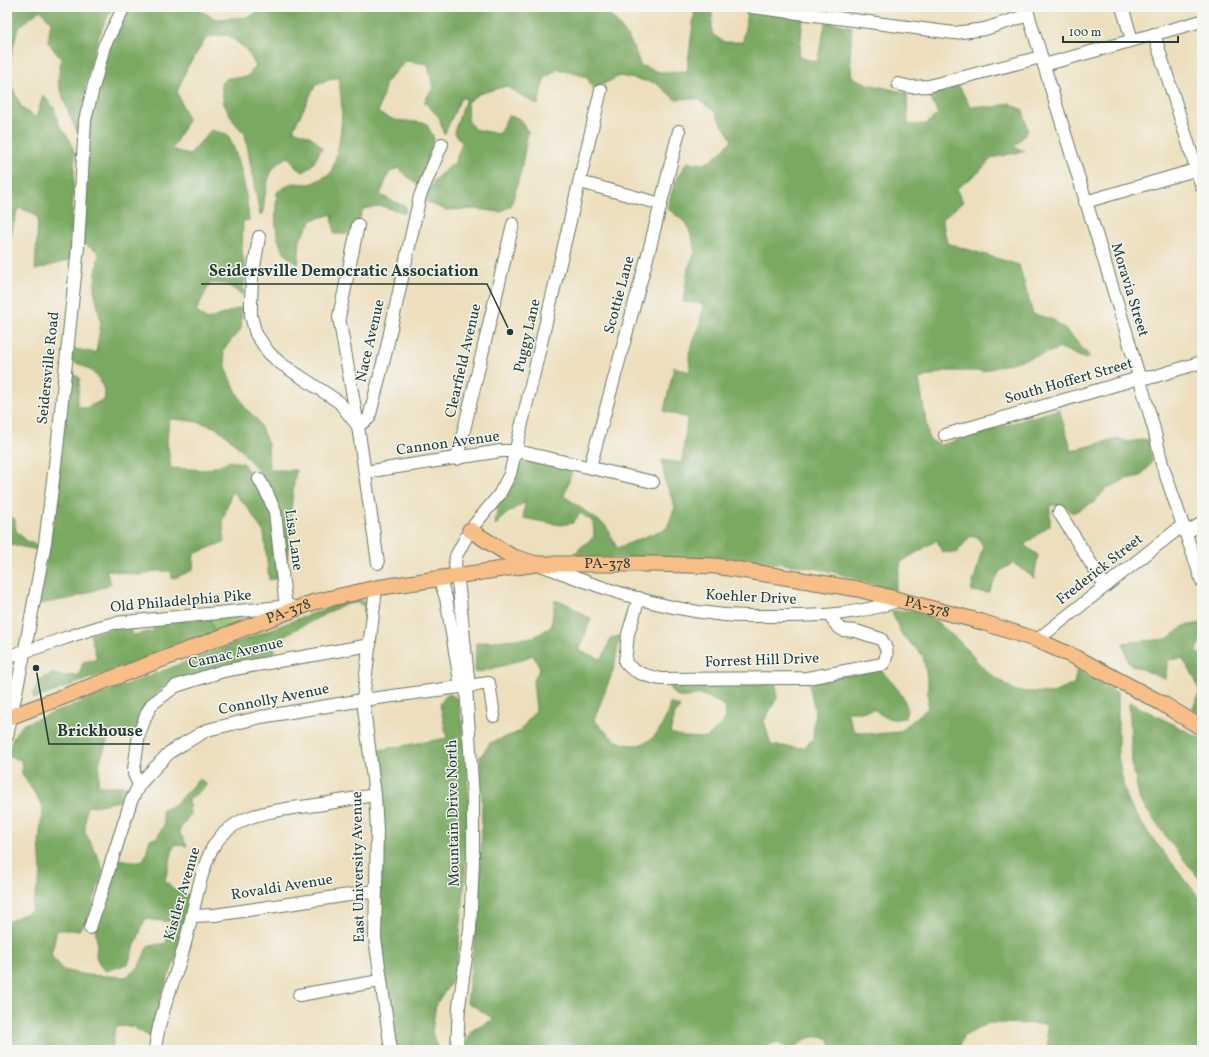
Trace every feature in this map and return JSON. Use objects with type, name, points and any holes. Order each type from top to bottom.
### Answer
[{"type":"main road","points":[[470,530],[511,556],[536,564]]},
{"type":"main road","name":"PA-378","points":[[9,718],[314,602],[376,588],[536,564],[716,566],[858,589],[897,601],[982,622],[1037,640],[1076,658],[1163,704],[1202,728]]},
{"type":"street","name":"Seidersville Road","points":[[7,736],[9,718],[25,652],[45,543],[57,449],[78,247],[85,120],[104,46],[124,7]]},
{"type":"street","points":[[752,7],[954,33],[985,29],[1027,11]]},
{"type":"street","points":[[1122,7],[1132,40]]},
{"type":"street","name":"Moravia Street","points":[[1027,11],[1139,378],[1154,429],[1162,464],[1202,581]]},
{"type":"street","points":[[898,84],[911,87],[930,86],[1132,40],[1202,21]]},
{"type":"street","points":[[1154,34],[1200,169],[1202,187]]},
{"type":"street","name":"Puggy Lane","points":[[456,575],[456,556],[470,530],[505,485],[517,451],[601,90]]},
{"type":"street","name":"Scottie Lane","points":[[590,467],[679,131]]},
{"type":"street","name":"Nace Avenue","points":[[358,426],[369,418],[386,351],[420,196],[442,144]]},
{"type":"street","points":[[1085,202],[1200,169]]},
{"type":"street","points":[[580,182],[660,204]]},
{"type":"street","name":"Clearfield Avenue","points":[[457,459],[513,224]]},
{"type":"street","points":[[358,225],[339,317],[358,426],[378,563]]},
{"type":"street","points":[[259,237],[251,287],[251,316],[256,334],[269,353],[280,363],[339,402],[358,426]]},
{"type":"street","name":"South Hoffert Street","points":[[945,435],[1139,378],[1154,377],[1202,362]]},
{"type":"street","name":"Cannon Avenue","points":[[365,472],[501,451],[517,451],[653,482]]},
{"type":"street","name":"Lisa Lane","points":[[259,479],[275,512],[286,608]]},
{"type":"street","points":[[1059,512],[1105,586]]},
{"type":"street","name":"Frederick Street","points":[[1037,640],[1105,586],[1184,529],[1202,524]]},
{"type":"street","name":"Koehler Drive","points":[[536,564],[639,598],[717,614],[829,616],[876,608],[897,601]]},
{"type":"street","name":"Mountain Drive North","points":[[456,575],[459,589],[468,678],[466,686],[473,799],[474,861],[470,930],[459,1006],[457,1050]]},
{"type":"street","points":[[439,578],[446,598],[460,681],[466,686]]},
{"type":"street","name":"East University Avenue","points":[[376,588],[363,700],[375,795],[377,830],[375,932],[380,981],[391,1050]]},
{"type":"street","name":"Forrest Hill Drive","points":[[639,598],[628,634],[625,662],[632,669],[648,676],[661,679],[807,678],[883,664],[886,659],[888,649],[881,638],[856,631],[843,630],[837,626],[829,616]]},
{"type":"street","name":"Old Philadelphia Pike","points":[[7,656],[25,652],[95,627],[115,623],[162,617],[286,608],[314,602]]},
{"type":"street","name":"Camac Avenue","points":[[139,785],[134,774],[134,769],[142,725],[152,704],[176,686],[223,671],[370,645]]},
{"type":"street","name":"Connolly Avenue","points":[[90,928],[127,809],[139,785],[170,752],[207,730],[261,717],[363,700],[489,683],[494,716]]},
{"type":"street","name":"Kistler Avenue","points":[[155,1050],[157,1032],[170,988],[180,964],[205,867],[213,848],[219,839],[239,822],[270,811],[375,795]]},
{"type":"street","name":"Rovaldi Avenue","points":[[192,916],[215,915],[376,891]]},
{"type":"street","points":[[299,995],[380,981]]},
{"type":"green space","points":[[7,7],[114,7],[99,35],[94,51],[86,84],[78,133],[70,117],[58,82],[61,59],[48,42],[51,22],[40,10],[18,28],[10,60],[7,60]]},
{"type":"green space","points":[[129,7],[194,7],[216,19],[249,17],[256,13],[259,7],[602,7],[626,33],[634,48],[640,65],[659,72],[687,71],[695,8],[712,11],[712,34],[724,42],[743,42],[747,11],[803,19],[799,57],[817,62],[826,21],[852,27],[850,57],[852,77],[868,84],[907,93],[908,125],[926,124],[938,114],[928,93],[959,86],[970,106],[995,107],[1009,103],[1023,110],[1028,131],[1014,147],[1025,151],[992,158],[978,173],[956,189],[963,202],[942,219],[947,243],[1019,265],[1033,314],[1054,320],[1070,334],[1090,357],[1085,359],[1061,348],[983,371],[945,371],[919,379],[929,440],[941,445],[1059,409],[1072,451],[1118,438],[1127,442],[1148,439],[1152,462],[1141,476],[1126,479],[1105,490],[1093,503],[1072,513],[1067,507],[1050,505],[1050,525],[1024,545],[1038,555],[1034,578],[1013,563],[1000,571],[988,593],[971,591],[983,546],[977,536],[969,537],[957,553],[942,552],[937,540],[901,562],[895,591],[833,572],[783,564],[692,558],[570,558],[594,537],[593,522],[580,513],[573,523],[561,525],[523,518],[525,502],[505,515],[495,526],[497,507],[514,479],[519,461],[524,458],[573,468],[564,496],[606,526],[617,548],[667,528],[675,507],[665,481],[662,460],[682,463],[687,418],[664,411],[674,367],[690,372],[689,353],[700,324],[703,304],[683,302],[688,268],[696,251],[687,224],[667,208],[676,179],[687,162],[705,164],[720,153],[732,140],[714,111],[698,99],[675,99],[656,83],[620,76],[593,89],[587,77],[558,69],[544,79],[538,105],[506,86],[479,94],[467,102],[468,120],[474,129],[499,134],[508,116],[519,118],[528,132],[521,171],[511,206],[500,212],[475,209],[446,210],[426,202],[434,180],[455,162],[462,143],[454,132],[466,98],[461,98],[444,135],[439,117],[424,102],[433,88],[428,64],[406,61],[386,82],[378,113],[395,120],[426,123],[434,138],[420,187],[398,168],[389,173],[380,195],[406,207],[405,213],[381,206],[363,209],[359,220],[348,234],[334,234],[332,214],[312,220],[300,240],[298,264],[289,258],[279,242],[276,222],[277,192],[292,183],[311,184],[331,173],[338,148],[342,114],[338,77],[316,84],[293,130],[313,138],[322,148],[313,164],[304,172],[296,168],[289,157],[281,161],[276,166],[271,172],[268,180],[263,212],[260,216],[245,134],[234,122],[224,104],[221,83],[227,78],[247,77],[256,66],[246,49],[228,35],[207,37],[187,68],[177,92],[188,120],[172,149],[189,155],[211,130],[227,134],[240,165],[245,186],[249,220],[243,221],[242,251],[245,268],[243,295],[226,284],[210,283],[196,311],[207,320],[242,307],[241,329],[223,350],[228,375],[245,408],[257,419],[268,444],[269,470],[296,470],[292,497],[285,577],[282,533],[278,507],[269,487],[252,462],[232,441],[214,427],[186,420],[169,419],[167,441],[171,468],[207,470],[229,461],[243,463],[266,498],[272,518],[278,578],[269,580],[264,533],[248,508],[232,491],[223,520],[224,542],[194,554],[193,570],[172,579],[171,571],[155,571],[140,575],[106,570],[111,584],[73,598],[39,604],[56,506],[70,373],[80,378],[77,406],[86,408],[105,399],[102,385],[95,374],[84,366],[70,361],[71,348],[96,353],[101,322],[94,289],[99,252],[82,243],[86,164],[90,124],[97,86],[111,46]]},
{"type":"green space","points":[[7,86],[12,87],[22,108],[36,118],[43,95],[54,108],[59,125],[70,140],[75,154],[70,260],[35,270],[38,219],[33,213],[18,208],[10,238],[7,264]]},
{"type":"green space","points":[[7,515],[15,519],[16,531],[27,541],[39,546],[39,550],[7,544]]},
{"type":"green space","points":[[357,598],[366,603],[365,625],[363,605],[356,603],[343,605],[273,641],[276,656],[257,662],[219,669],[168,683],[145,706],[134,735],[111,730],[100,761],[98,786],[129,786],[126,800],[86,807],[85,832],[100,861],[103,871],[87,921],[79,930],[57,930],[51,955],[63,970],[86,975],[126,977],[138,968],[148,946],[166,943],[171,922],[145,919],[128,964],[106,971],[100,966],[96,956],[97,942],[95,927],[117,859],[141,862],[145,857],[150,839],[157,838],[164,825],[162,810],[174,805],[199,779],[207,785],[189,800],[190,814],[179,831],[187,846],[174,845],[165,880],[174,889],[191,896],[177,956],[161,995],[152,1038],[131,1026],[115,1027],[112,1050],[14,1050],[10,1039],[7,1038],[7,922],[31,911],[41,874],[39,840],[43,806],[22,774],[21,760],[9,757],[11,743],[17,731],[24,724],[342,602]]},
{"type":"green space","points":[[555,601],[565,603],[591,618],[579,651],[602,659],[611,638],[620,636],[614,668],[594,720],[614,739],[628,744],[638,745],[653,737],[659,731],[664,722],[670,703],[680,707],[675,714],[670,733],[684,737],[707,738],[724,722],[726,707],[702,695],[685,697],[678,696],[670,689],[673,683],[776,684],[777,698],[764,721],[771,745],[803,748],[813,739],[815,712],[809,683],[880,669],[903,698],[907,711],[905,717],[896,719],[888,718],[881,715],[874,709],[861,712],[847,712],[854,731],[873,734],[899,732],[928,708],[928,683],[923,656],[902,635],[891,611],[914,610],[936,621],[959,641],[987,672],[1016,691],[1053,693],[1074,684],[1077,669],[1118,693],[1118,756],[1126,798],[1146,830],[1202,901],[1202,1050],[1048,1050],[1046,1024],[988,1023],[963,1037],[958,1050],[832,1050],[829,1038],[812,1037],[793,1048],[789,1048],[776,1042],[760,1050],[465,1050],[471,1031],[494,1019],[467,1002],[477,918],[481,854],[482,803],[480,757],[490,743],[519,732],[536,710],[533,681],[540,668],[533,655],[506,665],[475,673],[476,643],[534,637],[551,627]]},
{"type":"green space","points":[[241,618],[243,622],[214,633],[210,619]]},
{"type":"green space","points":[[210,619],[214,633],[34,699],[33,692],[40,679],[52,674],[64,676],[79,675],[83,662],[97,659],[90,634],[129,625],[133,635],[154,631],[150,623]]},
{"type":"green space","points":[[1202,623],[1202,636],[1196,652],[1202,656],[1202,716],[1192,709],[1200,692],[1194,677],[1182,658],[1168,660],[1165,679],[1129,664],[1123,643],[1167,639],[1184,626]]},
{"type":"green space","points":[[448,693],[458,699],[465,746],[469,804],[463,904],[455,977],[436,1004],[432,1032],[438,1050],[395,1050],[380,933],[382,801],[374,751],[447,738],[440,704]]},
{"type":"green space","points":[[1129,702],[1202,739],[1202,882],[1140,801],[1132,763]]},
{"type":"place","name":"Seidersville Democratic Association","points":[[510,332]]},
{"type":"place","name":"Brickhouse","points":[[36,668]]}]
